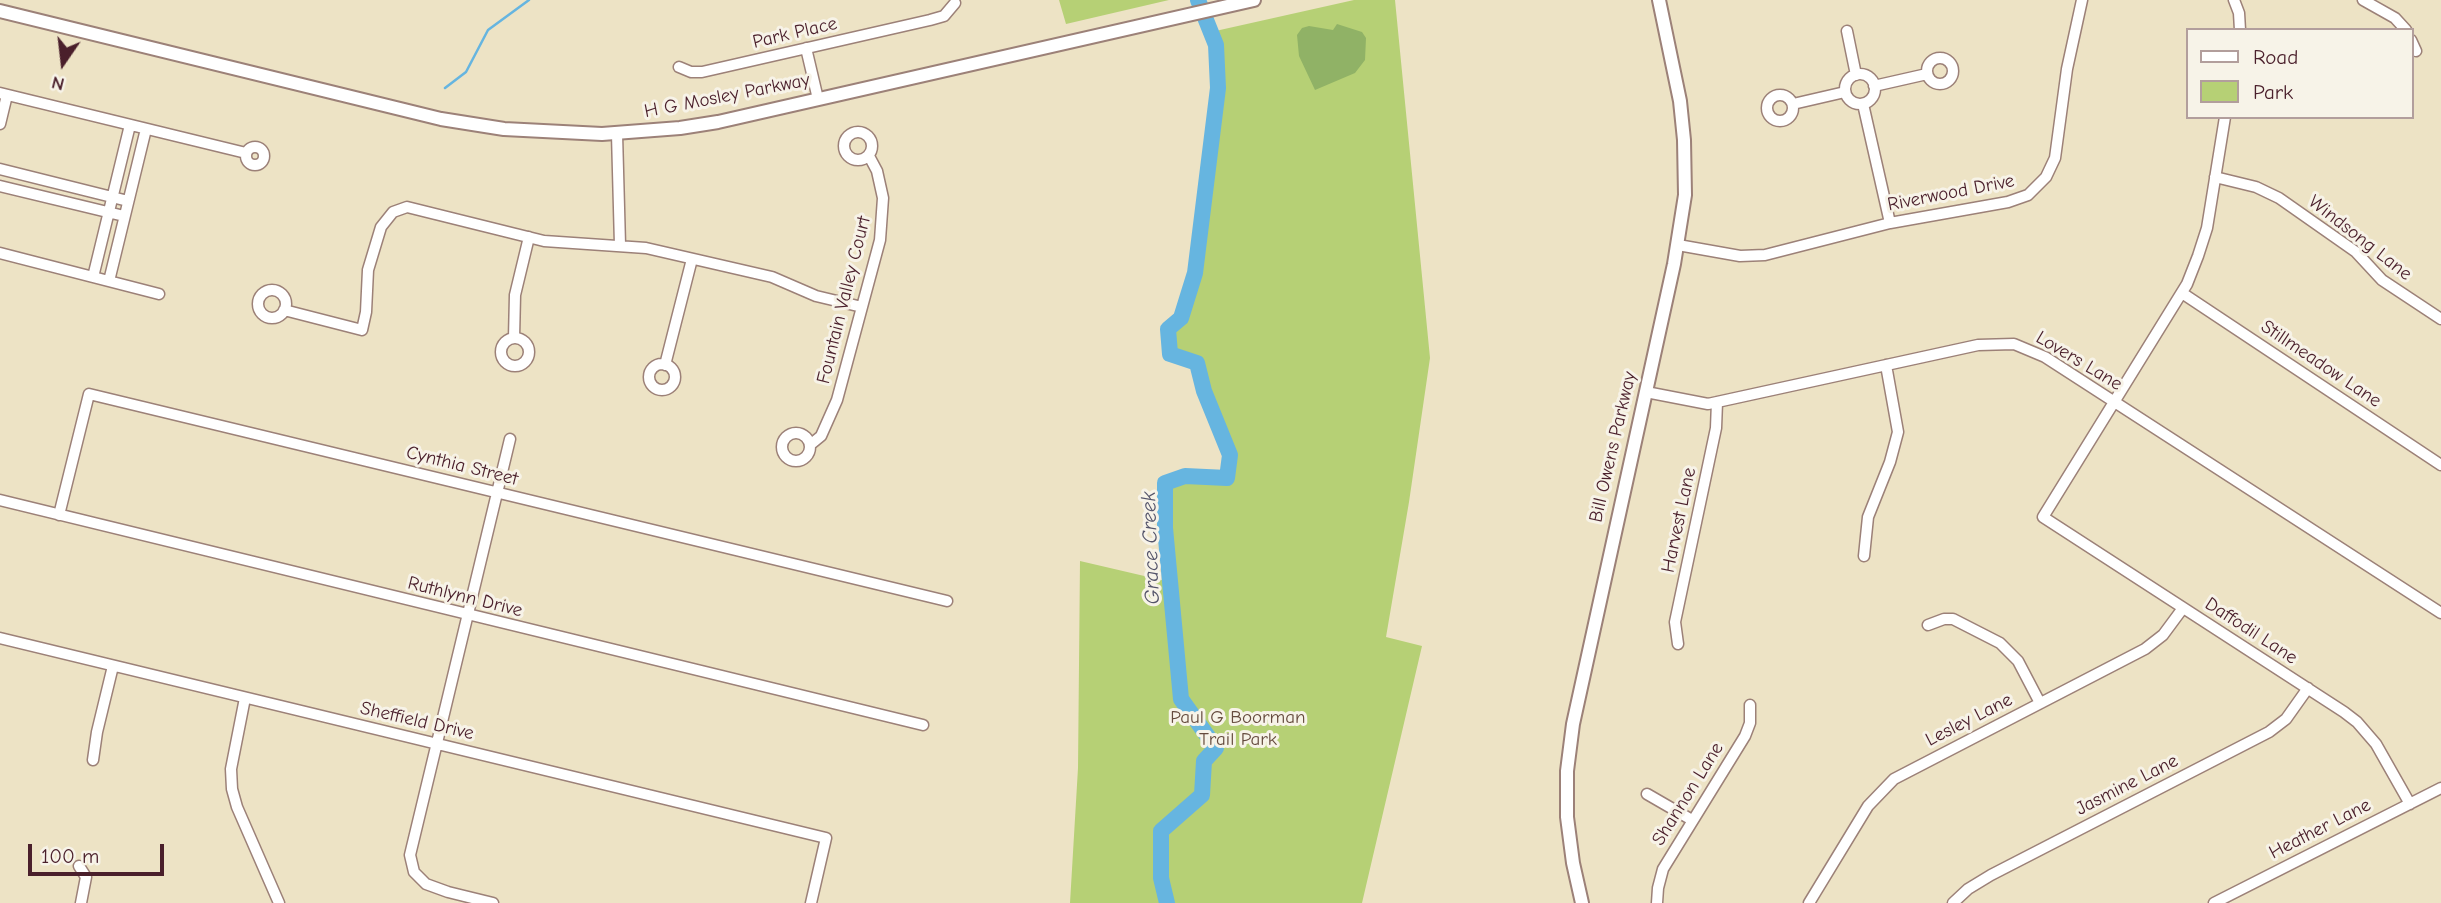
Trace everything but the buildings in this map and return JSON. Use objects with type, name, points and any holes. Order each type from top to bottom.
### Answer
[{"type":"main road","name":"H G Mosley Parkway","points":[[0,11],[441,119],[504,130],[617,134],[705,124],[1254,0]]},
{"type":"main road","name":"Bill Owens Parkway","points":[[1582,903],[1568,828],[1569,747],[1577,700],[1678,245],[1685,195],[1684,140],[1678,85],[1659,0]]},
{"type":"street","name":"Riverwood Drive","points":[[1678,245],[1740,256],[1765,256],[1890,223],[2018,200],[2040,186],[2055,158],[2067,69],[2082,0]]},
{"type":"street","points":[[2234,0],[2239,13],[2240,28]]},
{"type":"street","points":[[2363,0],[2395,18],[2404,28]]},
{"type":"street","name":"Park Place","points":[[679,67],[691,72],[702,72],[936,19],[947,13],[956,3]]},
{"type":"street","points":[[1847,31],[1856,75]]},
{"type":"street","points":[[2413,44],[2416,51]]},
{"type":"street","points":[[806,48],[818,99]]},
{"type":"street","points":[[1874,86],[1927,74]]},
{"type":"street","points":[[1856,75],[1866,76],[1874,86],[1871,99],[1863,104],[1854,103],[1845,92],[1846,83],[1856,75]]},
{"type":"street","points":[[1793,104],[1845,92]]},
{"type":"street","points":[[0,124],[4,94],[246,153]]},
{"type":"street","points":[[1863,104],[1890,223]]},
{"type":"street","points":[[2114,402],[2182,293],[2202,247],[2225,119]]},
{"type":"street","points":[[93,277],[130,125]]},
{"type":"street","points":[[109,281],[146,129]]},
{"type":"street","points":[[617,134],[620,245]]},
{"type":"street","name":"Fountain Valley Court","points":[[810,445],[821,436],[835,407],[880,240],[883,211],[877,172],[869,156]]},
{"type":"street","points":[[0,169],[128,201]]},
{"type":"street","name":"Windsong Lane","points":[[2215,177],[2256,187],[2279,198],[2356,252],[2382,279],[2441,318]]},
{"type":"street","points":[[0,186],[124,216]]},
{"type":"street","points":[[284,310],[362,330],[366,312],[368,270],[381,227],[389,215],[403,208],[413,208],[564,244],[638,246],[772,277],[816,296],[862,307]]},
{"type":"street","points":[[514,338],[515,295],[529,237]]},
{"type":"street","points":[[0,253],[159,294]]},
{"type":"street","points":[[665,365],[692,259]]},
{"type":"street","name":"Stillmeadow Lane","points":[[2182,293],[2441,465]]},
{"type":"street","name":"Lovers Lane","points":[[1646,391],[1700,403],[1717,402],[1978,345],[2014,344],[2045,357],[2441,613]]},
{"type":"street","points":[[1864,556],[1868,517],[1891,462],[1898,432],[1886,365]]},
{"type":"street","name":"Cynthia Street","points":[[59,515],[89,394],[947,601]]},
{"type":"street","name":"Harvest Lane","points":[[1678,644],[1675,622],[1717,428],[1717,402]]},
{"type":"street","name":"Daffodil Lane","points":[[2114,402],[2043,517],[2344,712],[2367,732],[2385,757],[2410,804]]},
{"type":"street","points":[[493,903],[430,887],[419,879],[410,863],[412,841],[510,439]]},
{"type":"street","name":"Ruthlynn Drive","points":[[0,500],[923,725]]},
{"type":"street","name":"Lesley Lane","points":[[1809,903],[1868,806],[1885,786],[2152,645],[2183,608]]},
{"type":"street","points":[[1928,625],[1944,619],[1953,619],[2000,643],[2018,661],[2040,703]]},
{"type":"street","name":"Sheffield Drive","points":[[0,638],[826,838],[811,903]]},
{"type":"street","points":[[93,760],[113,666]]},
{"type":"street","name":"Jasmine Lane","points":[[1953,903],[1991,874],[2269,732],[2286,719],[2308,688]]},
{"type":"street","points":[[245,698],[231,769],[232,789],[237,807],[279,903]]},
{"type":"street","name":"Shannon Lane","points":[[1657,903],[1663,869],[1748,729],[1751,705]]},
{"type":"street","name":"Heather Lane","points":[[2214,903],[2441,788]]},
{"type":"street","points":[[1647,794],[1692,820]]},
{"type":"street","points":[[79,866],[86,877],[81,903]]},
{"type":"green space","points":[[1059,0],[1169,0],[1066,24]]},
{"type":"green space","name":"Paul G Boorman Trail Park","points":[[1354,0],[1395,0],[1430,358],[1386,637],[1422,646],[1362,903],[1070,903],[1078,768],[1080,561],[1170,582],[1165,528],[1165,483],[1185,476],[1227,478],[1230,455],[1204,391],[1197,363],[1170,354],[1168,329],[1181,318],[1195,273],[1218,88],[1216,45],[1211,32]]},
{"type":"green space","points":[[1337,24],[1362,32],[1366,38],[1365,60],[1355,73],[1315,90],[1299,56],[1297,35],[1302,28],[1309,26],[1333,30]]},
{"type":"waterway","points":[[445,88],[466,72],[488,30],[529,0]]},
{"type":"waterway","name":"Grace Creek","points":[[1167,903],[1161,878],[1161,831],[1202,795],[1204,761],[1216,748],[1181,699],[1165,528],[1165,483],[1185,476],[1227,478],[1230,455],[1204,391],[1197,363],[1170,354],[1168,329],[1181,318],[1195,273],[1218,88],[1216,45],[1198,0]]}]
